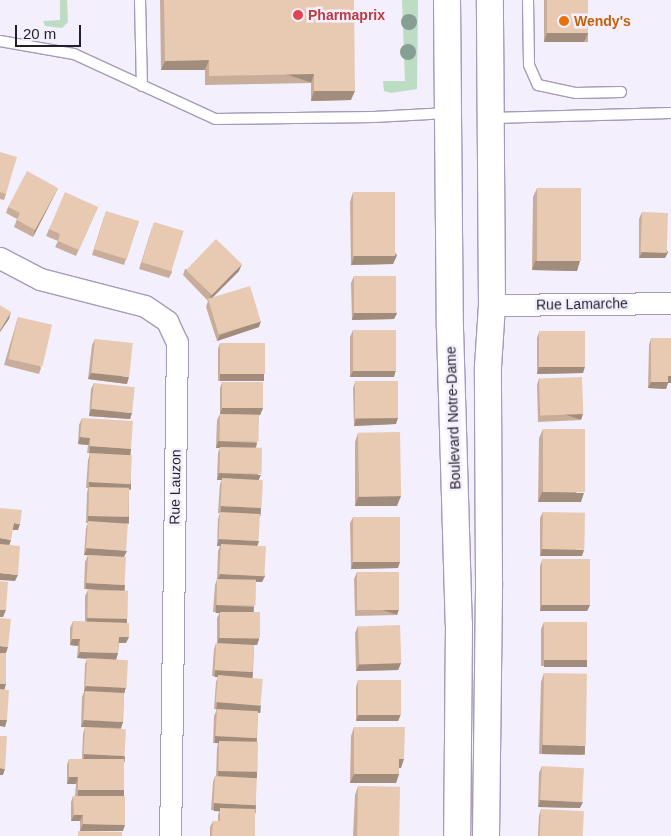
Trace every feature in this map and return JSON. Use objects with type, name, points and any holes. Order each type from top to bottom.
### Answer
[{"type":"street","name":"Boulevard Notre-Dame","points":[[447,0],[450,329],[460,634],[457,836]]},
{"type":"street","points":[[486,836],[489,583],[488,367],[492,306],[490,0]]},
{"type":"street","name":"Rue Lauzon","points":[[0,258],[40,279],[145,306],[167,321],[177,342],[170,836]]},
{"type":"street","name":"Rue Lamarche","points":[[492,306],[671,303]]},
{"type":"lane","points":[[140,0],[142,86]]},
{"type":"lane","points":[[528,0],[529,65],[538,85],[576,93],[621,92]]},
{"type":"lane","points":[[0,41],[74,54],[215,119],[374,117],[448,113]]},
{"type":"lane","points":[[490,118],[671,113]]},
{"type":"green space","points":[[60,0],[67,0],[68,22],[62,28],[45,26],[43,21],[60,20]]},
{"type":"green space","points":[[402,0],[418,0],[417,89],[391,93],[384,91],[383,81],[405,81]]},
{"type":"building","points":[[164,0],[354,0],[355,91],[314,91],[314,74],[209,76],[209,60],[165,61]]},
{"type":"building","name":"Wendy's","points":[[547,0],[588,0],[588,33],[547,33]]},
{"type":"building","points":[[0,152],[17,157],[6,194],[0,192]]},
{"type":"building","points":[[27,171],[58,188],[35,230],[17,220],[20,213],[8,207]]},
{"type":"building","points":[[537,188],[581,188],[581,261],[537,261]]},
{"type":"building","points":[[65,192],[98,207],[79,250],[58,241],[60,234],[49,229]]},
{"type":"building","points":[[353,192],[395,192],[395,256],[353,256]]},
{"type":"building","points":[[106,211],[139,221],[127,259],[94,249]]},
{"type":"building","points":[[642,212],[668,213],[667,253],[641,252]]},
{"type":"building","points":[[154,222],[184,231],[171,271],[142,262]]},
{"type":"building","points":[[216,239],[242,264],[212,295],[186,270]]},
{"type":"building","points":[[354,276],[396,276],[396,313],[354,313]]},
{"type":"building","points":[[250,286],[261,321],[219,334],[208,299]]},
{"type":"building","points":[[0,305],[11,312],[0,330]]},
{"type":"building","points":[[18,317],[52,325],[42,367],[8,359]]},
{"type":"building","points":[[353,330],[396,330],[396,371],[353,371]]},
{"type":"building","points":[[539,331],[585,331],[585,367],[539,367]]},
{"type":"building","points":[[651,338],[671,338],[671,376],[668,376],[668,382],[651,382]]},
{"type":"building","points":[[95,339],[133,343],[129,377],[91,373]]},
{"type":"building","points":[[220,343],[265,343],[265,374],[220,374]]},
{"type":"building","points":[[582,377],[583,414],[540,415],[539,379]]},
{"type":"building","points":[[355,381],[398,381],[398,418],[355,418]]},
{"type":"building","points":[[222,382],[263,382],[263,408],[222,408]]},
{"type":"building","points":[[94,383],[135,387],[132,413],[91,409]]},
{"type":"building","points":[[220,414],[259,415],[259,442],[220,441]]},
{"type":"building","points":[[82,418],[133,421],[131,449],[90,446],[90,438],[80,437]]},
{"type":"building","points":[[543,429],[585,429],[585,492],[543,492]]},
{"type":"building","points":[[400,432],[401,496],[359,497],[358,433]]},
{"type":"building","points":[[220,447],[262,448],[262,474],[220,473]]},
{"type":"building","points":[[90,453],[132,455],[130,484],[88,482]]},
{"type":"building","points":[[222,478],[263,480],[261,508],[221,506]]},
{"type":"building","points":[[89,487],[129,488],[128,517],[88,516]]},
{"type":"building","points":[[0,508],[22,510],[20,524],[14,523],[11,540],[0,538]]},
{"type":"building","points":[[220,512],[260,514],[259,541],[219,539]]},
{"type":"building","points":[[543,512],[585,513],[584,550],[542,549]]},
{"type":"building","points":[[353,517],[400,517],[400,562],[353,562]]},
{"type":"building","points":[[88,521],[128,524],[126,551],[86,548]]},
{"type":"building","points":[[0,544],[20,546],[18,575],[0,573]]},
{"type":"building","points":[[221,544],[266,546],[264,576],[219,574]]},
{"type":"building","points":[[88,555],[126,557],[124,585],[87,583]]},
{"type":"building","points":[[542,559],[590,559],[590,605],[542,605]]},
{"type":"building","points":[[357,572],[399,572],[399,610],[357,610]]},
{"type":"building","points":[[217,579],[256,580],[256,606],[217,605]]},
{"type":"building","points":[[0,581],[8,582],[6,610],[0,610]]},
{"type":"building","points":[[88,590],[128,591],[128,619],[88,618]]},
{"type":"building","points":[[220,612],[260,612],[260,638],[220,638]]},
{"type":"building","points":[[0,618],[11,619],[8,647],[0,646]]},
{"type":"building","points":[[73,621],[129,623],[129,637],[119,637],[118,653],[80,652],[80,639],[72,639]]},
{"type":"building","points":[[544,622],[587,622],[587,660],[544,660]]},
{"type":"building","points":[[400,625],[401,663],[359,664],[358,626]]},
{"type":"building","points":[[216,643],[254,645],[253,672],[215,670]]},
{"type":"building","points":[[0,653],[6,653],[6,684],[0,684]]},
{"type":"building","points":[[87,658],[128,660],[126,688],[86,686]]},
{"type":"building","points":[[544,673],[587,674],[586,746],[543,745]]},
{"type":"building","points":[[218,675],[263,679],[260,706],[216,702]]},
{"type":"building","points":[[358,680],[401,680],[401,715],[358,715]]},
{"type":"building","points":[[0,689],[9,690],[7,720],[0,720]]},
{"type":"building","points":[[85,691],[124,693],[122,722],[83,720]]},
{"type":"building","points":[[217,709],[258,711],[257,738],[216,736]]},
{"type":"building","points":[[85,727],[126,729],[125,756],[84,754]]},
{"type":"building","points":[[354,727],[405,727],[404,759],[399,759],[399,774],[354,774]]},
{"type":"building","points":[[0,736],[7,736],[5,769],[0,768]]},
{"type":"building","points":[[219,741],[258,742],[257,772],[218,771]]},
{"type":"building","points":[[69,759],[124,759],[124,790],[78,790],[78,777],[69,777]]},
{"type":"building","points":[[542,766],[584,768],[582,802],[540,800]]},
{"type":"building","points":[[215,776],[257,778],[256,805],[214,803]]},
{"type":"building","points":[[358,786],[400,787],[399,836],[357,836]]},
{"type":"building","points":[[73,796],[125,796],[125,825],[83,824],[83,815],[74,815]]},
{"type":"building","points":[[220,808],[255,809],[255,836],[212,836],[213,821],[220,821]]},
{"type":"building","points":[[541,809],[584,811],[583,836],[540,836]]},
{"type":"building","points":[[78,831],[122,832],[122,836],[78,836]]},
{"type":"place","name":"Pharmaprix","points":[[298,15]]},
{"type":"place","name":"Wendy's","points":[[564,21]]}]
